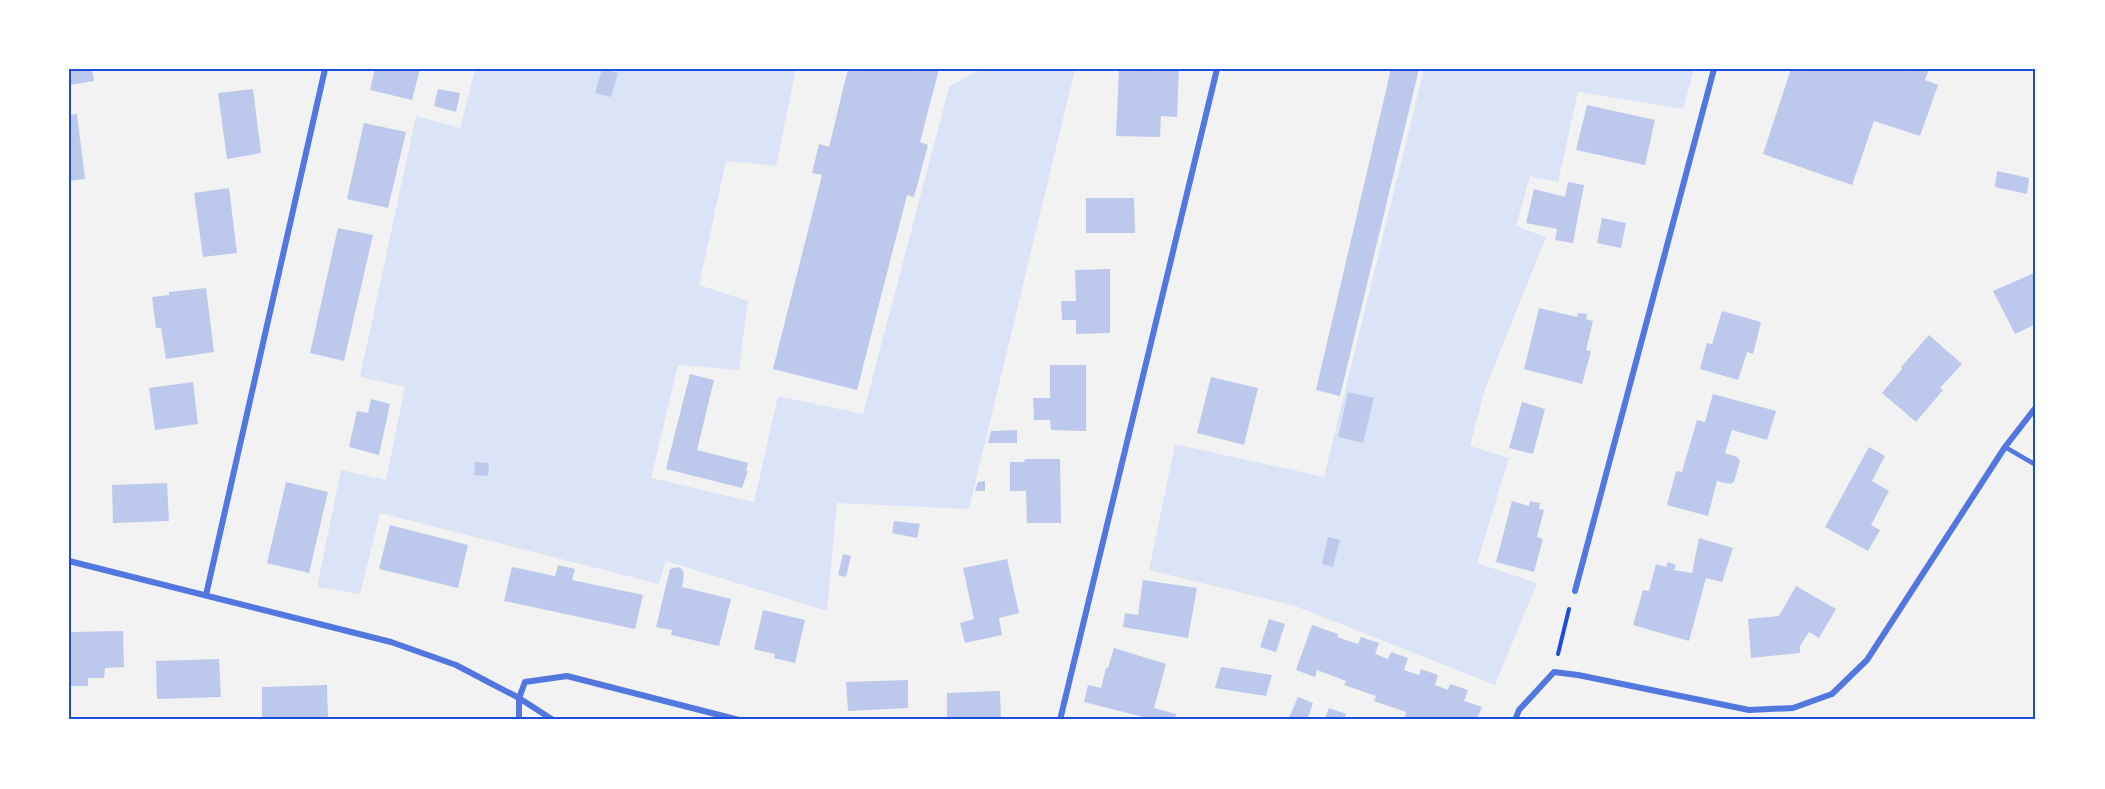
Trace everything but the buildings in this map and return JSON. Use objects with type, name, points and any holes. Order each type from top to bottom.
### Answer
[{"type":"street","points":[[206,595],[325,69]]},
{"type":"street","points":[[1060,720],[1217,69]]},
{"type":"street","points":[[1575,591],[1714,69]]},
{"type":"street","points":[[1515,720],[1519,710],[1554,672],[1749,710],[1793,708],[1832,694],[1867,660],[2005,447],[2036,407]]},
{"type":"street","points":[[69,561],[391,642],[456,665],[519,698],[553,720]]},
{"type":"street","points":[[519,720],[519,698],[525,682],[567,676],[739,720]]},
{"type":"lane","points":[[2005,447],[2036,465]]},
{"type":"path","points":[[1554,672],[1575,591]]},
{"type":"shaded area","points":[[475,69],[796,69],[776,166],[726,161],[699,285],[748,301],[739,370],[678,365],[651,478],[754,502],[778,396],[863,414],[949,87],[981,69],[1075,69],[969,509],[837,503],[827,611],[666,561],[659,584],[380,513],[360,594],[317,587],[341,470],[386,480],[405,387],[360,377],[416,116],[460,128]]},
{"type":"shaded area","points":[[1424,69],[1694,69],[1683,109],[1578,92],[1558,182],[1530,176],[1516,226],[1546,237],[1485,389],[1470,446],[1509,458],[1477,563],[1537,583],[1495,685],[1295,606],[1149,570],[1175,444],[1324,477]]}]
